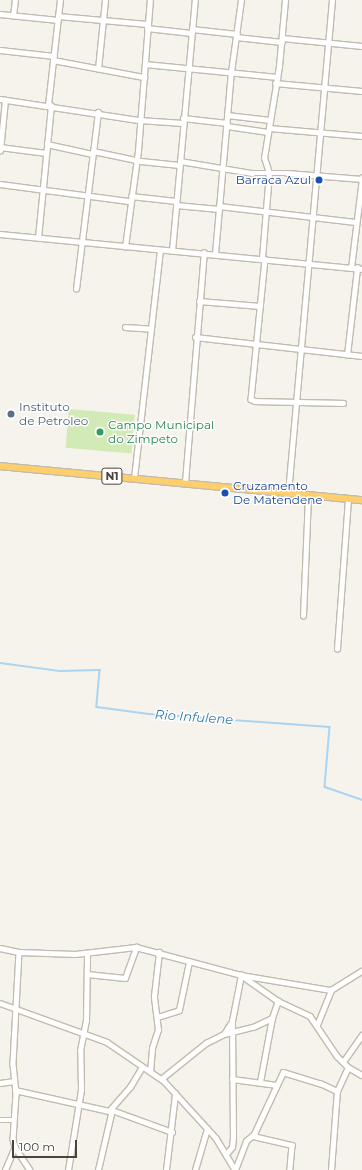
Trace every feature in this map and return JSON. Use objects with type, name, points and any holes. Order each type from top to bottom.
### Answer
[{"type":"highway","name":"N1","points":[[0,466],[185,482],[362,500]]},
{"type":"street","points":[[14,16],[15,0]]},
{"type":"street","points":[[38,238],[60,0]]},
{"type":"street","points":[[98,69],[105,0]]},
{"type":"street","points":[[126,247],[144,77],[150,0]]},
{"type":"street","points":[[172,251],[195,0]]},
{"type":"street","points":[[215,254],[231,72],[241,0]]},
{"type":"street","points":[[285,0],[282,40],[264,158],[269,173],[264,258],[251,399],[255,401],[343,403]]},
{"type":"street","points":[[288,493],[310,265],[307,253],[322,87],[332,0]]},
{"type":"street","points":[[0,14],[14,16],[102,19],[192,31],[362,46]]},
{"type":"street","points":[[0,50],[54,58],[98,69],[144,77]]},
{"type":"street","points":[[145,64],[277,77]]},
{"type":"street","points":[[275,83],[362,91]]},
{"type":"street","points":[[0,151],[2,100],[98,112],[139,120],[183,120],[269,130],[362,136]]},
{"type":"street","points":[[76,289],[86,196],[98,112]]},
{"type":"street","points":[[227,115],[270,120]]},
{"type":"street","points":[[47,144],[136,158],[269,173],[314,175],[362,181],[351,268]]},
{"type":"street","points":[[0,147],[46,153]]},
{"type":"street","points":[[0,184],[86,196],[176,203],[311,218],[356,219],[362,217]]},
{"type":"street","points":[[0,234],[126,247],[264,258],[310,265],[359,268],[347,355]]},
{"type":"street","points":[[134,478],[160,250]]},
{"type":"street","points":[[185,482],[204,253]]},
{"type":"street","points":[[199,301],[260,306]]},
{"type":"street","points":[[126,327],[151,329]]},
{"type":"street","points":[[196,337],[362,356]]},
{"type":"street","points":[[303,616],[308,495]]},
{"type":"street","points":[[336,649],[348,499]]},
{"type":"street","points":[[87,974],[125,978],[136,947]]},
{"type":"street","points":[[0,948],[19,952],[87,954],[117,948],[136,947],[160,952],[189,962],[241,975],[331,990]]},
{"type":"street","points":[[5,1170],[15,1147],[13,1120],[19,952]]},
{"type":"street","points":[[150,1072],[152,1048],[158,1036],[158,1017],[154,996],[160,952]]},
{"type":"street","points":[[68,1170],[80,1103],[80,1051],[84,1033],[87,954]]},
{"type":"street","points":[[158,1017],[179,1010],[189,962]]},
{"type":"street","points":[[318,1025],[331,990],[362,970]]},
{"type":"street","points":[[241,975],[278,1001],[303,1010],[318,1025],[343,1062],[348,1067],[362,1075]]},
{"type":"street","points":[[226,1154],[232,1147],[233,1138],[232,1021],[241,975]]},
{"type":"street","points":[[260,1082],[272,1018],[278,1001]]},
{"type":"street","points":[[0,1004],[107,1042],[161,1079],[207,1129],[226,1154],[235,1170]]},
{"type":"street","points":[[161,1079],[206,1043],[224,1034],[233,1033],[272,1018]]},
{"type":"street","points":[[224,1034],[232,1021]]},
{"type":"street","points":[[343,1062],[362,1035]]},
{"type":"street","points":[[98,1170],[112,1110],[142,1067]]},
{"type":"street","points":[[331,1170],[336,1091],[348,1067]]},
{"type":"street","points":[[235,1170],[246,1141],[253,1136],[283,1072],[287,1072],[336,1091]]},
{"type":"street","points":[[232,1079],[277,1085]]},
{"type":"street","points":[[0,1083],[14,1081]]},
{"type":"street","points":[[15,1090],[112,1110],[172,1132]]},
{"type":"street","points":[[166,1170],[176,1094]]},
{"type":"street","points":[[0,1120],[13,1120]]},
{"type":"street","points":[[195,1170],[207,1129]]},
{"type":"street","points":[[253,1136],[292,1145],[290,1170]]},
{"type":"street","points":[[15,1147],[30,1170]]},
{"type":"green space","name":"Campo Municipal do Zimpeto","points":[[69,409],[135,415],[131,454],[66,448]]},
{"type":"waterway","name":"Rio Infulene","points":[[0,663],[60,671],[100,670],[97,707],[149,714],[330,727],[325,787],[362,800]]},
{"type":"place","name":"Barraca Azul","points":[[319,180]]},
{"type":"place","name":"Instituto de Petroleo","points":[[11,414]]},
{"type":"place","name":"Campo Municipal do Zimpeto","points":[[100,432]]},
{"type":"place","name":"Cruzamento De Matendene","points":[[225,493]]}]
